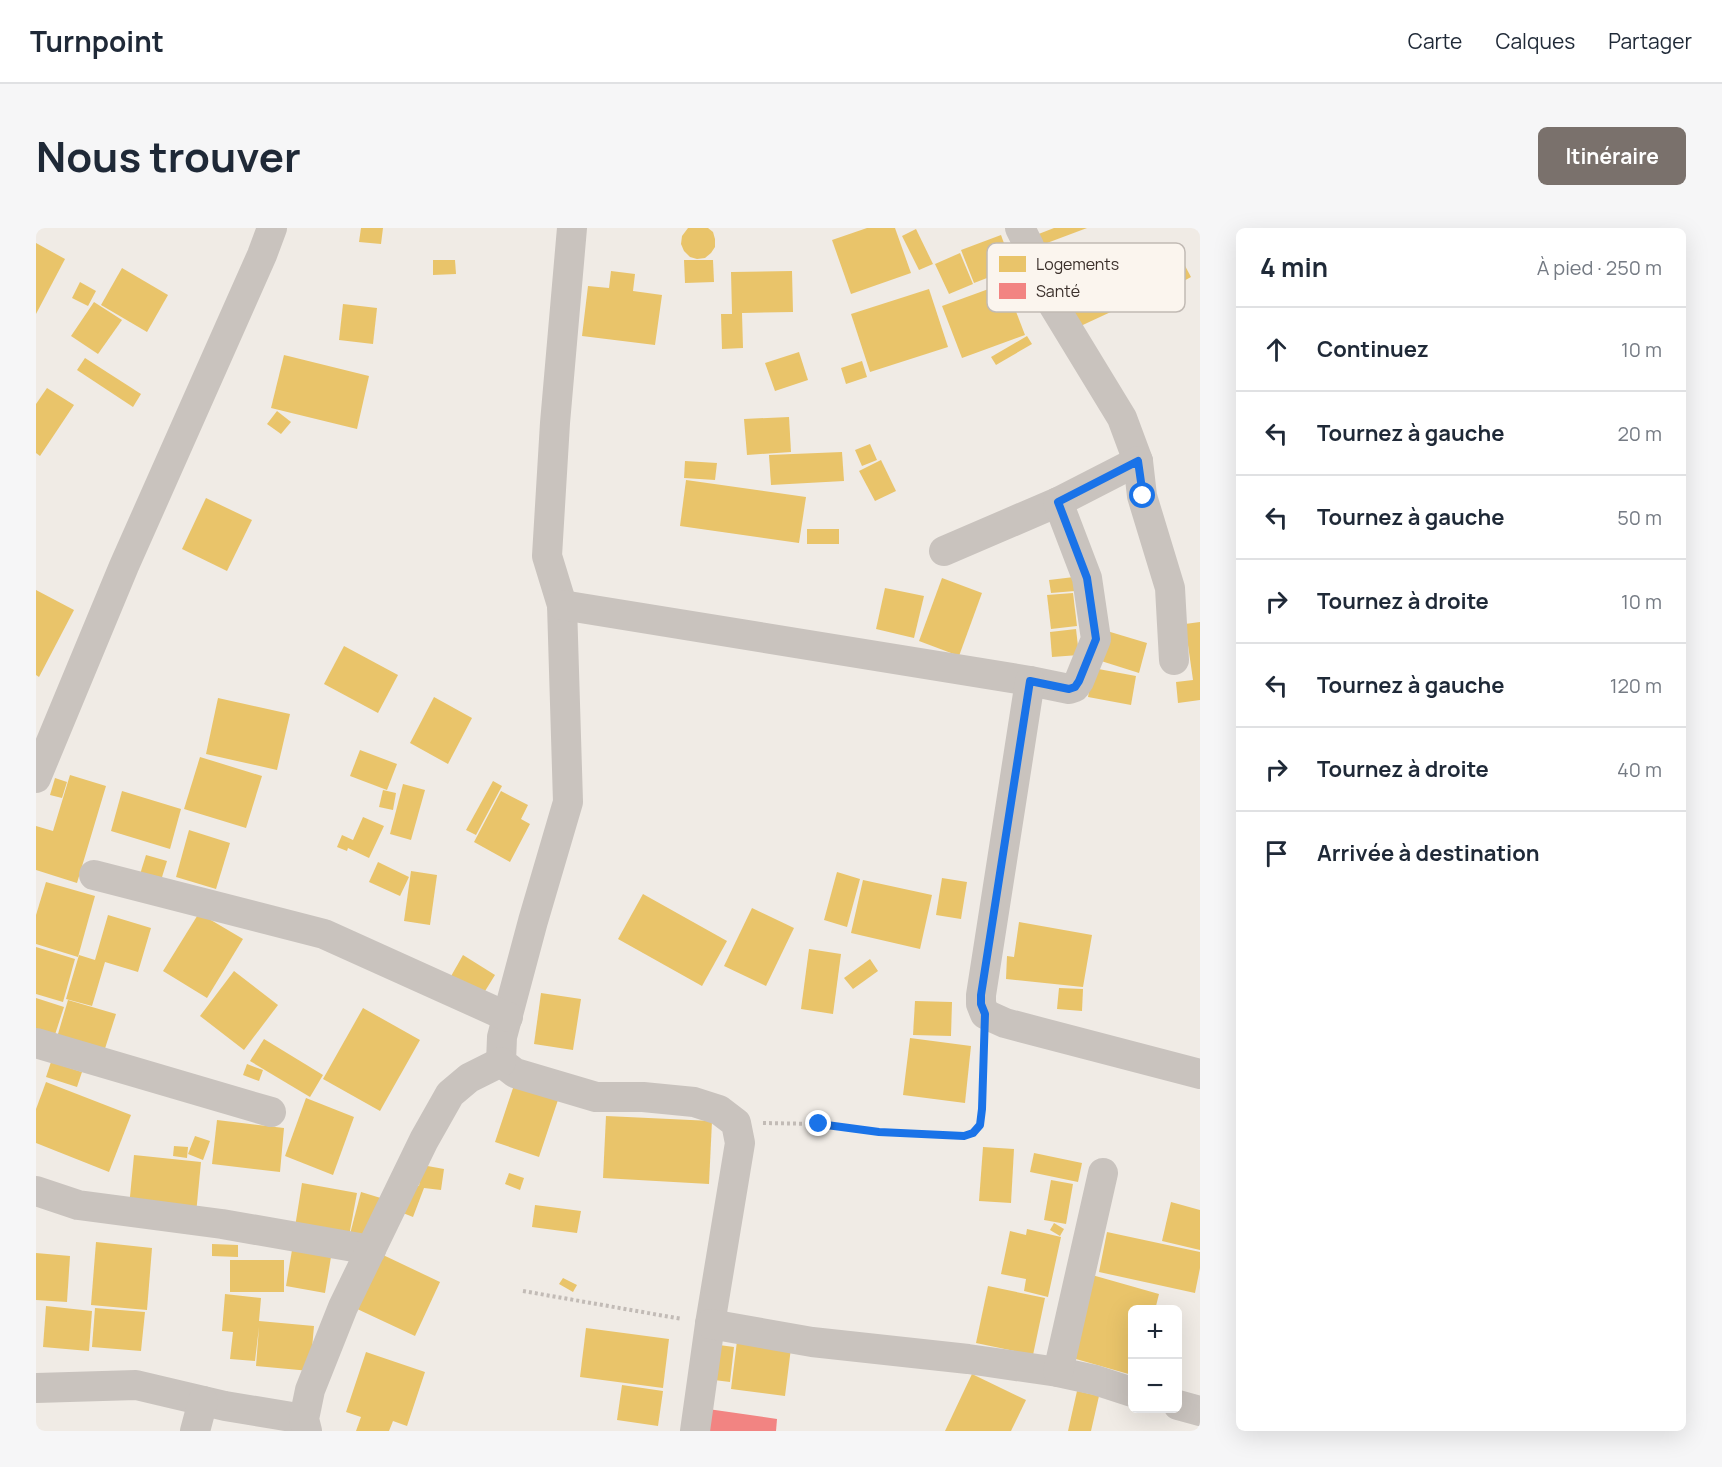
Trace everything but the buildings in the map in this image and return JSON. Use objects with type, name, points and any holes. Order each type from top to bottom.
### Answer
[{"type":"street","points":[[36,778],[124,566],[272,228]]},
{"type":"street","points":[[501,1062],[502,1037],[568,802],[562,605],[547,556],[555,423],[572,228]]},
{"type":"street","points":[[1020,228],[1028,243]]},
{"type":"street","points":[[1058,312],[1122,417],[1138,461],[1143,496],[1170,588],[1174,660]]},
{"type":"street","points":[[944,551],[1058,502],[1138,461]]},
{"type":"street","points":[[562,605],[1069,689],[1075,687],[1079,681],[1096,639],[1087,578],[1058,502]]},
{"type":"street","points":[[1030,681],[981,995],[981,1004],[985,1014],[1005,1023],[1200,1074]]},
{"type":"street","points":[[94,875],[324,934],[508,1017]]},
{"type":"street","points":[[36,1043],[271,1112]]},
{"type":"street","points":[[501,1062],[515,1073],[596,1097],[643,1097],[694,1102],[719,1110],[736,1123],[740,1143],[695,1431]]},
{"type":"street","points":[[36,1388],[136,1385],[306,1425],[310,1390],[343,1307],[424,1140],[450,1094],[469,1078],[501,1062]]},
{"type":"street","points":[[1058,1372],[1103,1173]]},
{"type":"street","points":[[36,1191],[78,1205],[222,1224],[371,1250]]},
{"type":"street","points":[[710,1324],[812,1342],[968,1359],[1058,1372],[1095,1380],[1128,1391]]},
{"type":"street","points":[[195,1431],[203,1401]]},
{"type":"street","points":[[1182,1406],[1200,1411]]},
{"type":"path","points":[[736,1123],[819,1124],[879,1132],[929,1135],[964,1136],[973,1133],[980,1125],[982,1109],[985,1014]]},
{"type":"path","points":[[523,1291],[710,1324]]},
{"type":"route","points":[[819,1124],[879,1132],[964,1136],[973,1133],[980,1125],[985,1014],[981,1004],[981,995],[1030,681],[1069,689],[1075,687],[1096,639],[1087,578],[1058,502],[1138,461],[1143,496]]}]
